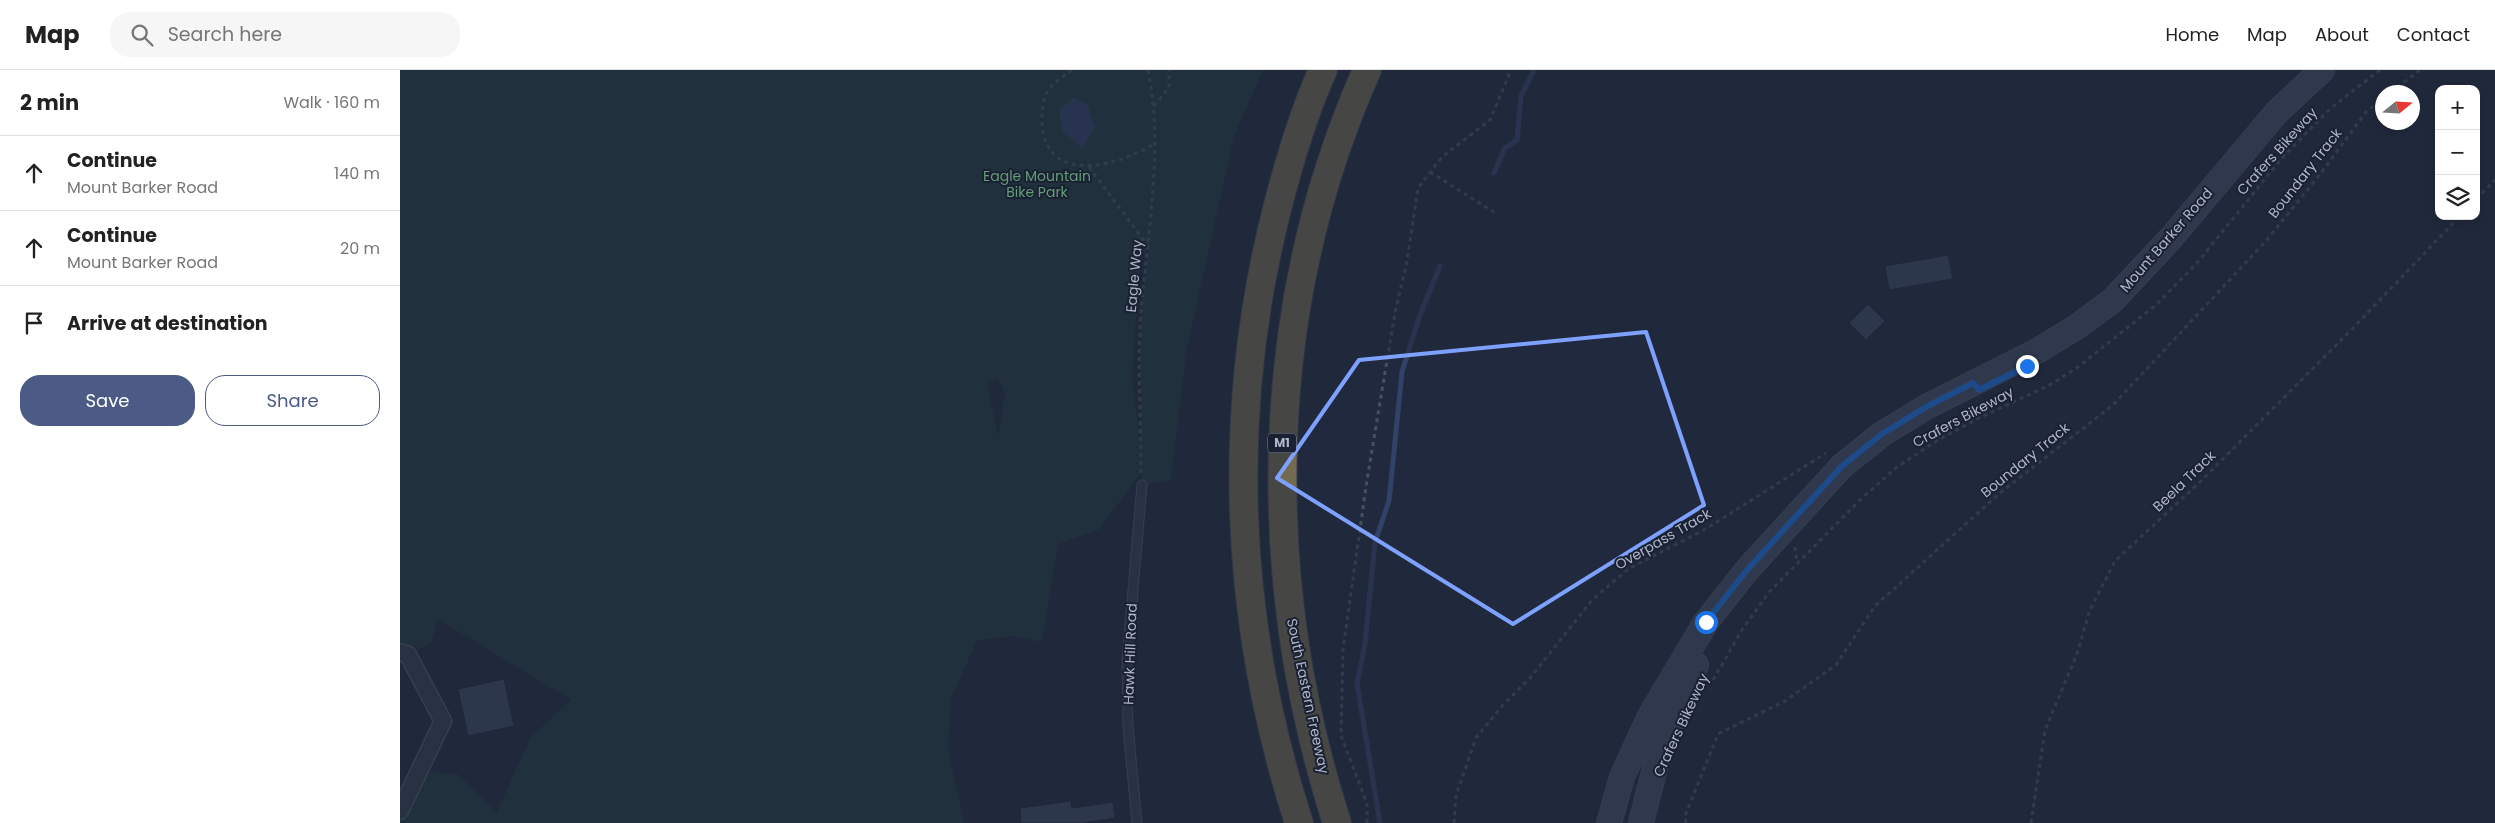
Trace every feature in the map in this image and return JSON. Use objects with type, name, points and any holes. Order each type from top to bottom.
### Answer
[{"type":"highway","points":[[1299,823],[1264,696],[1250,611],[1242,523],[1243,434],[1251,343],[1266,254],[1288,168],[1323,70]]},
{"type":"highway","name":"South Eastern Freeway","points":[[1337,823],[1310,721],[1292,633],[1283,542],[1282,453],[1287,363],[1301,276],[1323,188],[1352,103],[1367,70]]},
{"type":"main road","name":"Mount Barker Road","points":[[1609,823],[1622,777],[1650,716],[1706,622],[1772,541],[1816,497],[1842,466],[1889,429],[1926,407],[2039,350],[2078,326],[2113,300],[2171,238],[2277,112],[2322,70]]},
{"type":"main road","name":"Mount Barker Road","points":[[1641,823],[1659,752],[1687,682],[1708,643],[1743,590],[1796,528],[1861,465],[1908,429],[1963,398],[2053,353],[2085,332],[2125,301],[2160,267],[2282,119],[2336,70]]},
{"type":"street","points":[[400,652],[408,655],[443,721],[400,811]]},
{"type":"lane","name":"Hawk Hill Road","points":[[1137,823],[1128,727],[1127,660],[1142,485]]},
{"type":"path","points":[[1072,70],[1056,80],[1042,103],[1043,135],[1055,156],[1072,164],[1088,167],[1118,162],[1154,144]]},
{"type":"path","name":"Eagle Way","points":[[1142,485],[1140,328],[1149,248],[1154,144],[1154,106],[1148,70]]},
{"type":"path","points":[[1154,106],[1169,88],[1168,70]]},
{"type":"path","points":[[1367,823],[1367,804],[1341,735],[1343,648],[1367,480],[1395,313],[1407,261],[1418,188],[1442,157],[1490,120],[1511,70]]},
{"type":"path","name":"Crafers Bikeway","points":[[1708,689],[1742,630],[1770,591],[1860,500],[1897,467],[1938,440],[1979,418],[2048,386],[2078,367],[2156,305],[2197,263],[2282,158],[2332,107],[2380,70]]},
{"type":"path","points":[[2400,85],[2420,70]]},
{"type":"path","name":"Boundary Track","points":[[1686,823],[1685,816],[1718,734],[1785,701],[1836,665],[1875,606],[2000,493],[2113,405],[2266,241],[2321,173],[2366,112],[2375,105]]},
{"type":"path","points":[[1088,167],[1149,248]]},
{"type":"path","points":[[1430,172],[1494,212]]},
{"type":"path","points":[[2480,195],[2495,180]]},
{"type":"path","name":"Beela Track","points":[[2031,823],[2045,730],[2077,654],[2090,610],[2115,561],[2200,482],[2355,326],[2456,220]]},
{"type":"path","name":"Overpass Track","points":[[1454,823],[1456,795],[1476,738],[1530,678],[1592,599],[1628,569],[1704,530],[1832,449]]},
{"type":"highlighted area","points":[[1646,332],[1704,505],[1513,624],[1277,478],[1359,360]]},
{"type":"green space","name":"Eagle Mountain Bike Park","points":[[400,70],[1263,70],[1234,136],[1186,353],[1171,480],[1142,485],[1141,473],[1099,529],[1058,544],[1042,642],[1012,636],[977,640],[951,699],[948,749],[964,823],[400,823],[400,812],[420,771],[457,774],[497,812],[531,737],[571,700],[438,619],[431,642],[408,655],[400,652]],"holes":[[[1148,248],[1140,328],[1141,447],[1132,378],[1141,258]],[[998,378],[1005,393],[998,436],[987,382]]]},
{"type":"water","points":[[1074,98],[1087,104],[1095,127],[1083,148],[1063,132],[1059,109]]},
{"type":"building","points":[[1948,255],[1953,279],[1889,290],[1885,266]]},
{"type":"building","points":[[1868,304],[1885,321],[1866,340],[1849,323]]},
{"type":"building","points":[[504,679],[514,726],[468,736],[458,689]]},
{"type":"building","points":[[1071,801],[1072,808],[1113,802],[1115,818],[1083,823],[1021,823],[1020,808]]},
{"type":"waterway","points":[[1494,173],[1505,148],[1517,140],[1521,96],[1534,70]]},
{"type":"waterway","points":[[1380,823],[1357,684],[1365,644],[1375,542],[1389,501],[1402,372],[1420,315],[1440,266]]},
{"type":"route","points":[[1706,622],[1747,570],[1816,497],[1842,466],[1882,434],[1926,407],[1973,383],[1979,390],[2027,366]]}]
